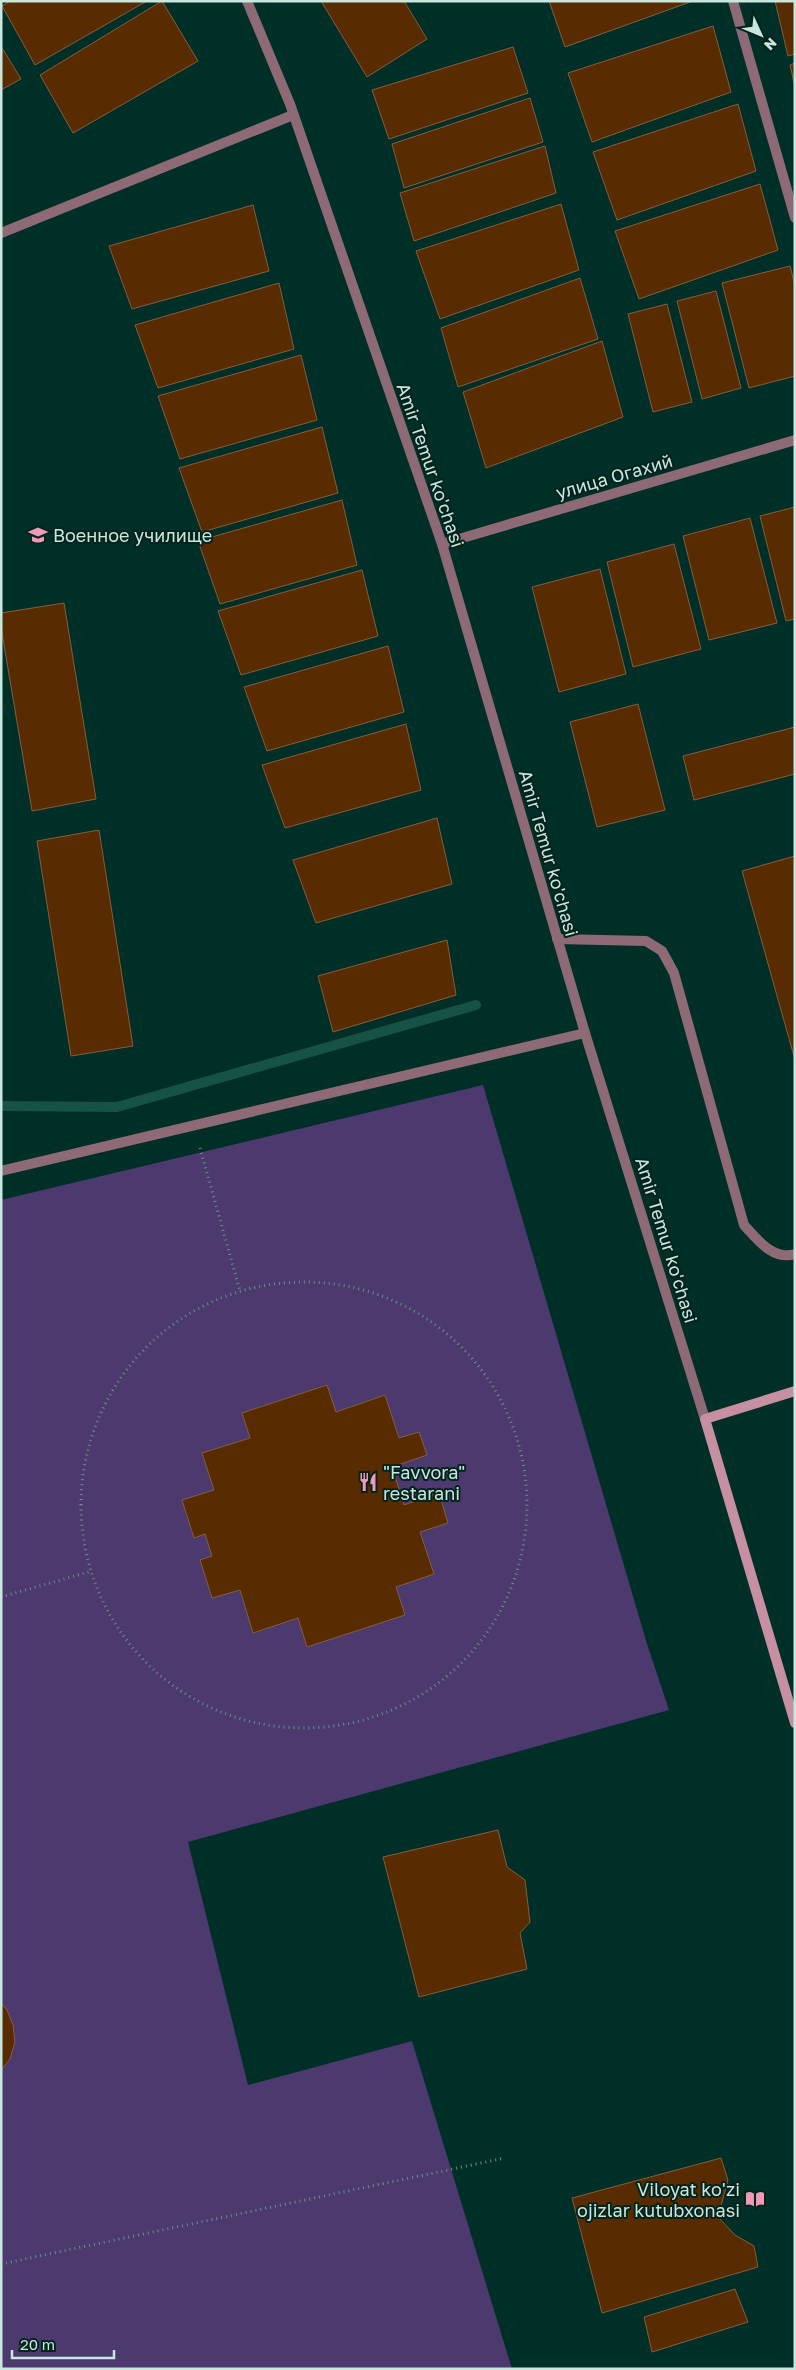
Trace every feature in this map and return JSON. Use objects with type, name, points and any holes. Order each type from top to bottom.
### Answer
[{"type":"main road","points":[[704,1419],[795,1391]]},
{"type":"main road","name":"Amir Temur ko'chasi","points":[[704,1419],[795,1722]]},
{"type":"street","name":"Amir Temur ko'chasi","points":[[247,1],[294,115],[442,544],[585,1033],[704,1419]]},
{"type":"street","points":[[733,1],[795,218]]},
{"type":"street","points":[[1,233],[294,115]]},
{"type":"street","name":"улица Огахий","points":[[442,544],[795,440]]},
{"type":"street","points":[[557,939],[646,941],[662,951],[674,974],[744,1225],[765,1248],[788,1256],[795,1254]]},
{"type":"street","points":[[1,1171],[585,1033]]},
{"type":"path","points":[[193,1126],[240,1291]]},
{"type":"path","points":[[293,1280],[364,1287],[429,1317],[481,1365],[516,1428],[529,1497],[520,1568],[489,1632],[440,1684],[377,1718],[300,1730],[224,1716],[158,1677],[109,1618],[82,1545],[82,1468],[108,1395],[157,1335],[224,1295],[240,1291],[293,1280]]},
{"type":"path","points":[[1,1597],[92,1571]]},
{"type":"path","points":[[1,2264],[505,2158]]},
{"type":"shaded area","points":[[483,1085],[647,1644],[669,1710],[188,1842],[248,2085],[412,2041],[512,2369],[1,2369],[1,1200]]},
{"type":"building","points":[[10,1],[147,1],[35,65],[2,6]]},
{"type":"building","points":[[162,1],[198,61],[73,133],[40,75]]},
{"type":"building","points":[[321,1],[404,1],[427,39],[367,77]]},
{"type":"building","points":[[549,1],[693,1],[565,47]]},
{"type":"building","points":[[775,1],[795,1],[795,54],[788,56]]},
{"type":"building","points":[[713,26],[731,92],[592,142],[568,73]]},
{"type":"building","points":[[1,46],[21,79],[1,90]]},
{"type":"building","points":[[513,47],[528,93],[389,139],[372,90]]},
{"type":"building","points":[[795,63],[795,87],[790,65]]},
{"type":"building","points":[[530,98],[543,142],[404,188],[392,144]]},
{"type":"building","points":[[738,104],[756,171],[617,220],[593,152]]},
{"type":"building","points":[[545,146],[556,193],[414,241],[400,193]]},
{"type":"building","points":[[760,184],[778,250],[639,299],[615,231]]},
{"type":"building","points":[[561,204],[579,270],[440,319],[416,251]]},
{"type":"building","points":[[253,205],[269,271],[132,309],[109,246]]},
{"type":"building","points":[[790,266],[795,285],[795,376],[749,388],[722,283]]},
{"type":"building","points":[[580,278],[598,339],[458,387],[441,328]]},
{"type":"building","points":[[279,283],[294,349],[158,388],[135,325]]},
{"type":"building","points":[[716,291],[741,388],[702,399],[677,301]]},
{"type":"building","points":[[667,304],[692,402],[653,412],[628,314]]},
{"type":"building","points":[[602,341],[623,417],[486,468],[463,392]]},
{"type":"building","points":[[301,355],[317,420],[180,459],[158,396]]},
{"type":"building","points":[[322,427],[338,493],[202,532],[179,468]]},
{"type":"building","points":[[342,500],[357,565],[220,604],[198,541]]},
{"type":"building","points":[[795,507],[795,619],[786,621],[760,516]]},
{"type":"building","points":[[750,518],[777,623],[709,640],[683,536]]},
{"type":"building","points":[[674,544],[701,649],[633,667],[607,562]]},
{"type":"building","points":[[600,569],[626,674],[559,692],[532,587]]},
{"type":"building","points":[[362,570],[378,636],[241,675],[218,611]]},
{"type":"building","points":[[64,603],[96,799],[32,811],[1,627],[1,613]]},
{"type":"building","points":[[388,646],[404,712],[267,751],[244,687]]},
{"type":"building","points":[[638,704],[665,810],[597,827],[570,722]]},
{"type":"building","points":[[406,724],[421,790],[285,828],[262,765]]},
{"type":"building","points":[[795,727],[795,774],[694,800],[683,756]]},
{"type":"building","points":[[437,818],[452,884],[316,923],[293,860]]},
{"type":"building","points":[[99,830],[133,1046],[71,1056],[37,841]]},
{"type":"building","points":[[795,856],[795,1060],[742,871]]},
{"type":"building","points":[[447,940],[456,995],[333,1032],[318,976]]},
{"type":"building","points":[[327,1385],[336,1412],[385,1395],[399,1438],[419,1432],[427,1455],[392,1467],[404,1505],[439,1493],[448,1523],[420,1532],[434,1574],[396,1587],[405,1615],[307,1647],[298,1618],[253,1633],[240,1590],[212,1598],[200,1560],[212,1556],[205,1534],[194,1538],[182,1500],[214,1490],[202,1453],[250,1438],[242,1413]]},
{"type":"building","points":[[498,1830],[507,1867],[525,1880],[530,1922],[520,1933],[527,1969],[419,1997],[383,1857]]},
{"type":"building","points":[[1,2003],[7,2010],[13,2025],[15,2042],[10,2059],[1,2070]]},
{"type":"building","points":[[721,2158],[728,2180],[718,2217],[735,2235],[754,2246],[758,2267],[602,2313],[572,2198]]},
{"type":"building","points":[[735,2289],[748,2322],[652,2352],[644,2317]]},
{"type":"waterway","points":[[1,1106],[117,1107],[476,1005]]},
{"type":"place","name":"Военное училище","points":[[38,535]]},
{"type":"place","name":"\"Favvora\" restarani","points":[[368,1482]]},
{"type":"place","name":"Viloyat ko'zi ojizlar kutubxonasi","points":[[755,2199]]}]
